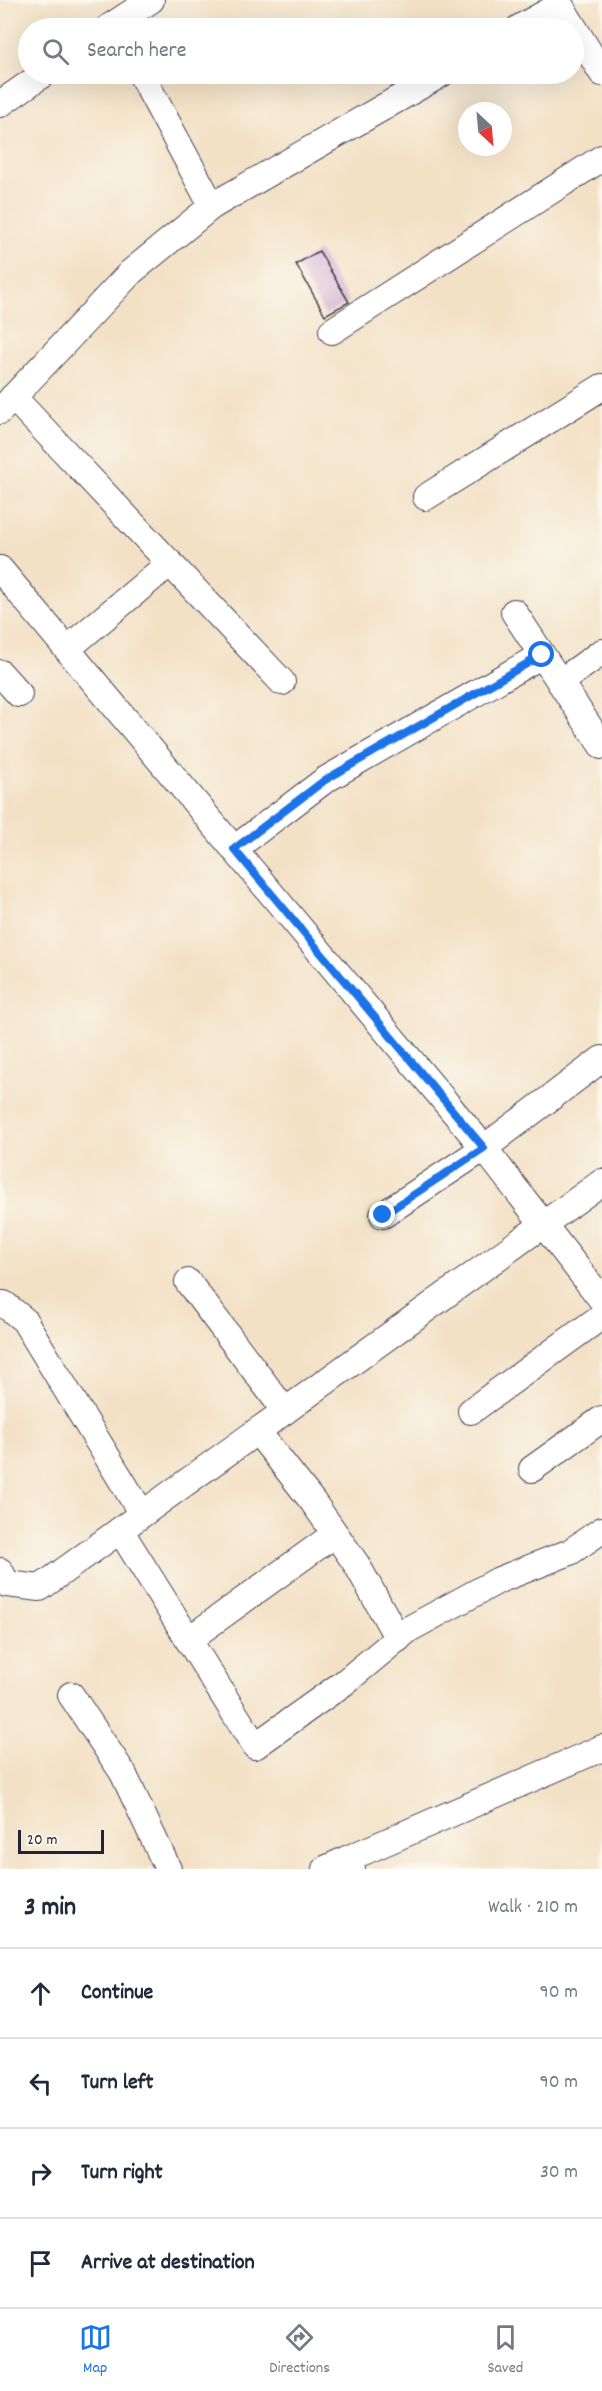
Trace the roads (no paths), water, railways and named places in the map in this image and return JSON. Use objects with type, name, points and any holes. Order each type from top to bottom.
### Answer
[{"type":"street","points":[[126,18],[151,0]]},
{"type":"street","points":[[534,18],[559,2],[569,18]]},
{"type":"street","points":[[584,43],[602,73]]},
{"type":"street","points":[[0,104],[29,84]]},
{"type":"street","points":[[146,84],[212,206]]},
{"type":"street","points":[[282,682],[170,563],[7,404],[131,272],[212,206],[424,84]]},
{"type":"street","points":[[332,331],[602,158]]},
{"type":"street","points":[[426,497],[602,387]]},
{"type":"street","points":[[67,649],[170,563]]},
{"type":"street","points":[[0,569],[484,1148],[602,1300]]},
{"type":"street","points":[[514,612],[602,746]]},
{"type":"street","points":[[560,682],[602,652]]},
{"type":"street","points":[[234,849],[325,780],[542,655]]},
{"type":"street","points":[[0,673],[19,694]]},
{"type":"street","points":[[383,1215],[484,1148],[602,1059]]},
{"type":"street","points":[[0,1571],[7,1584],[40,1588],[602,1182]]},
{"type":"street","points":[[188,1282],[285,1411]]},
{"type":"street","points":[[0,1304],[4,1304],[24,1320],[142,1514]]},
{"type":"street","points":[[471,1411],[602,1316]]},
{"type":"street","points":[[532,1469],[602,1419]]},
{"type":"street","points":[[257,1431],[313,1502],[357,1565],[398,1639]]},
{"type":"street","points":[[120,1530],[255,1746],[345,1682],[410,1629],[499,1580],[570,1552],[602,1530]]},
{"type":"street","points":[[188,1640],[335,1534]]},
{"type":"street","points":[[71,1695],[123,1773],[168,1869]]},
{"type":"street","points":[[341,1866],[602,1748]]}]
